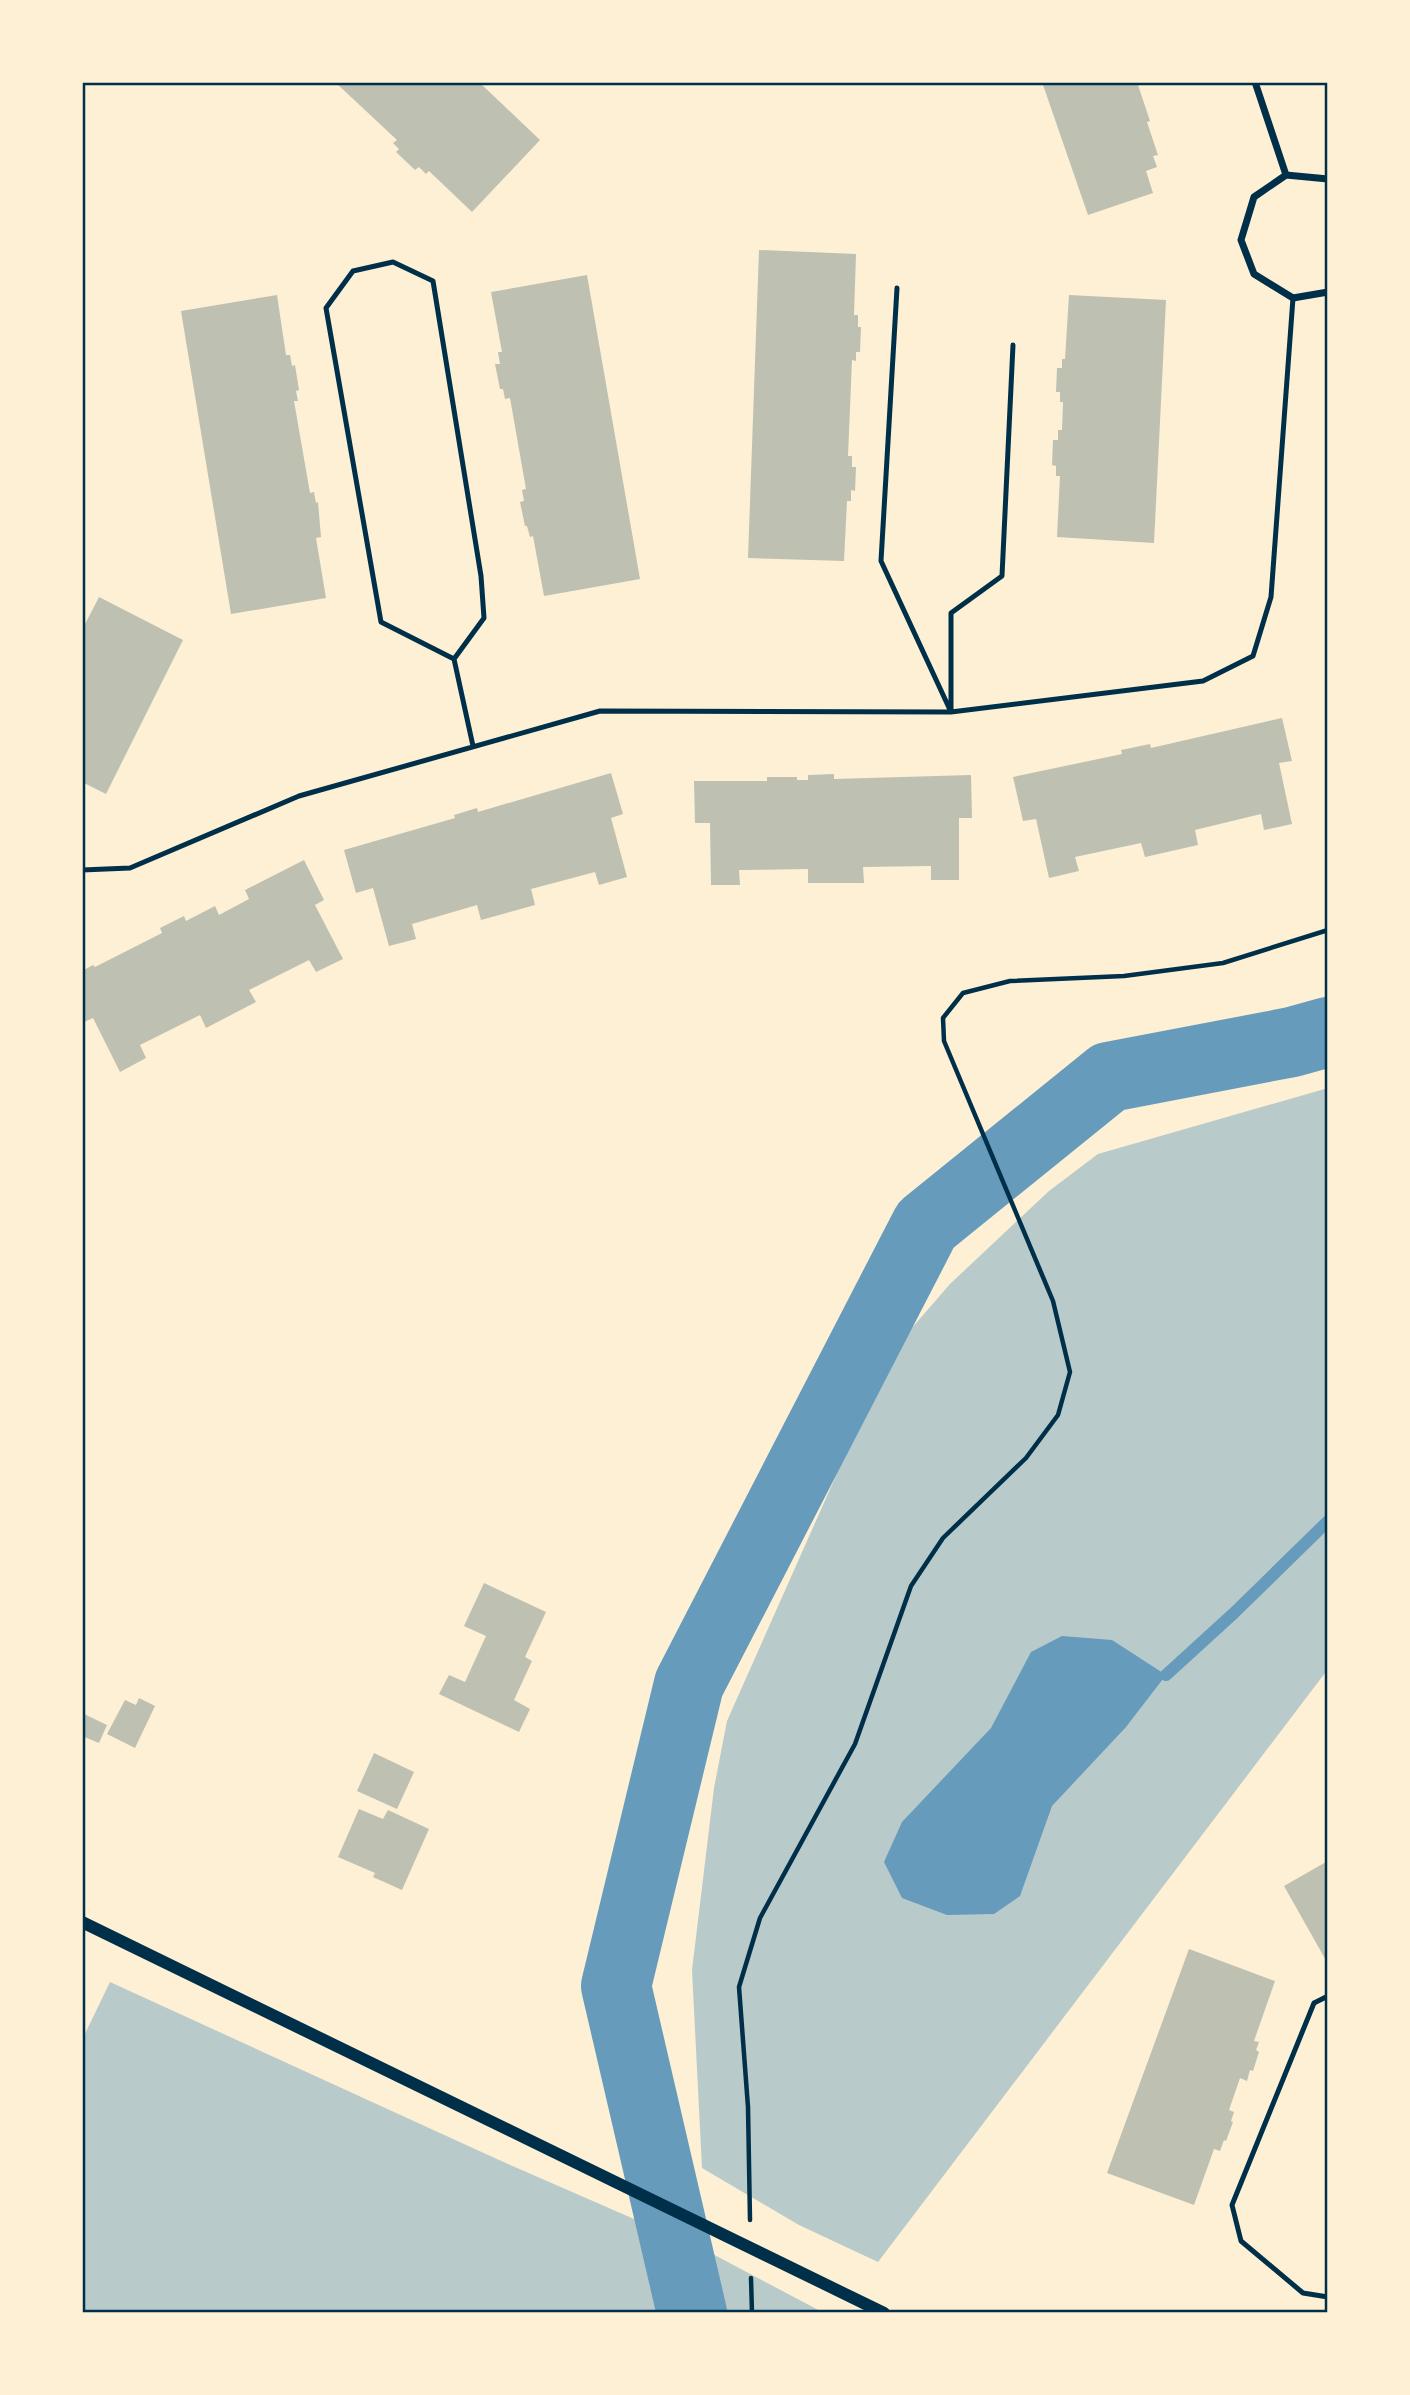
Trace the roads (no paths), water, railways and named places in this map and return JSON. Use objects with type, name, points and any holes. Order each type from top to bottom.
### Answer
[{"type":"street","points":[[1255,82],[1286,176]]},
{"type":"street","points":[[1328,179],[1286,176],[1254,197],[1241,240],[1254,274],[1293,298],[1328,292]]},
{"type":"street","points":[[82,1922],[884,2313]]},
{"type":"lane","points":[[454,659],[381,622],[326,308],[353,271],[393,262],[433,281],[481,576],[484,618],[454,659],[473,747]]},
{"type":"lane","points":[[897,288],[881,561],[951,712]]},
{"type":"lane","points":[[82,870],[130,868],[299,796],[600,711],[951,712],[1203,681],[1253,656],[1271,597],[1293,298]]},
{"type":"lane","points":[[951,712],[951,613],[1002,576],[1013,345]]},
{"type":"lane","points":[[1328,1996],[1314,2003],[1232,2206],[1241,2241],[1303,2292],[1328,2297]]},
{"type":"water","points":[[1062,1636],[1112,1640],[1166,1675],[1126,1727],[1052,1806],[1020,1896],[994,1914],[947,1915],[902,1898],[884,1862],[902,1822],[991,1728],[1031,1652]]},
{"type":"waterway","points":[[692,2313],[616,1986],[689,1684],[926,1225],[1109,1077],[1292,1042],[1328,1032]]},
{"type":"waterway","points":[[1166,1675],[1328,1521]]}]
